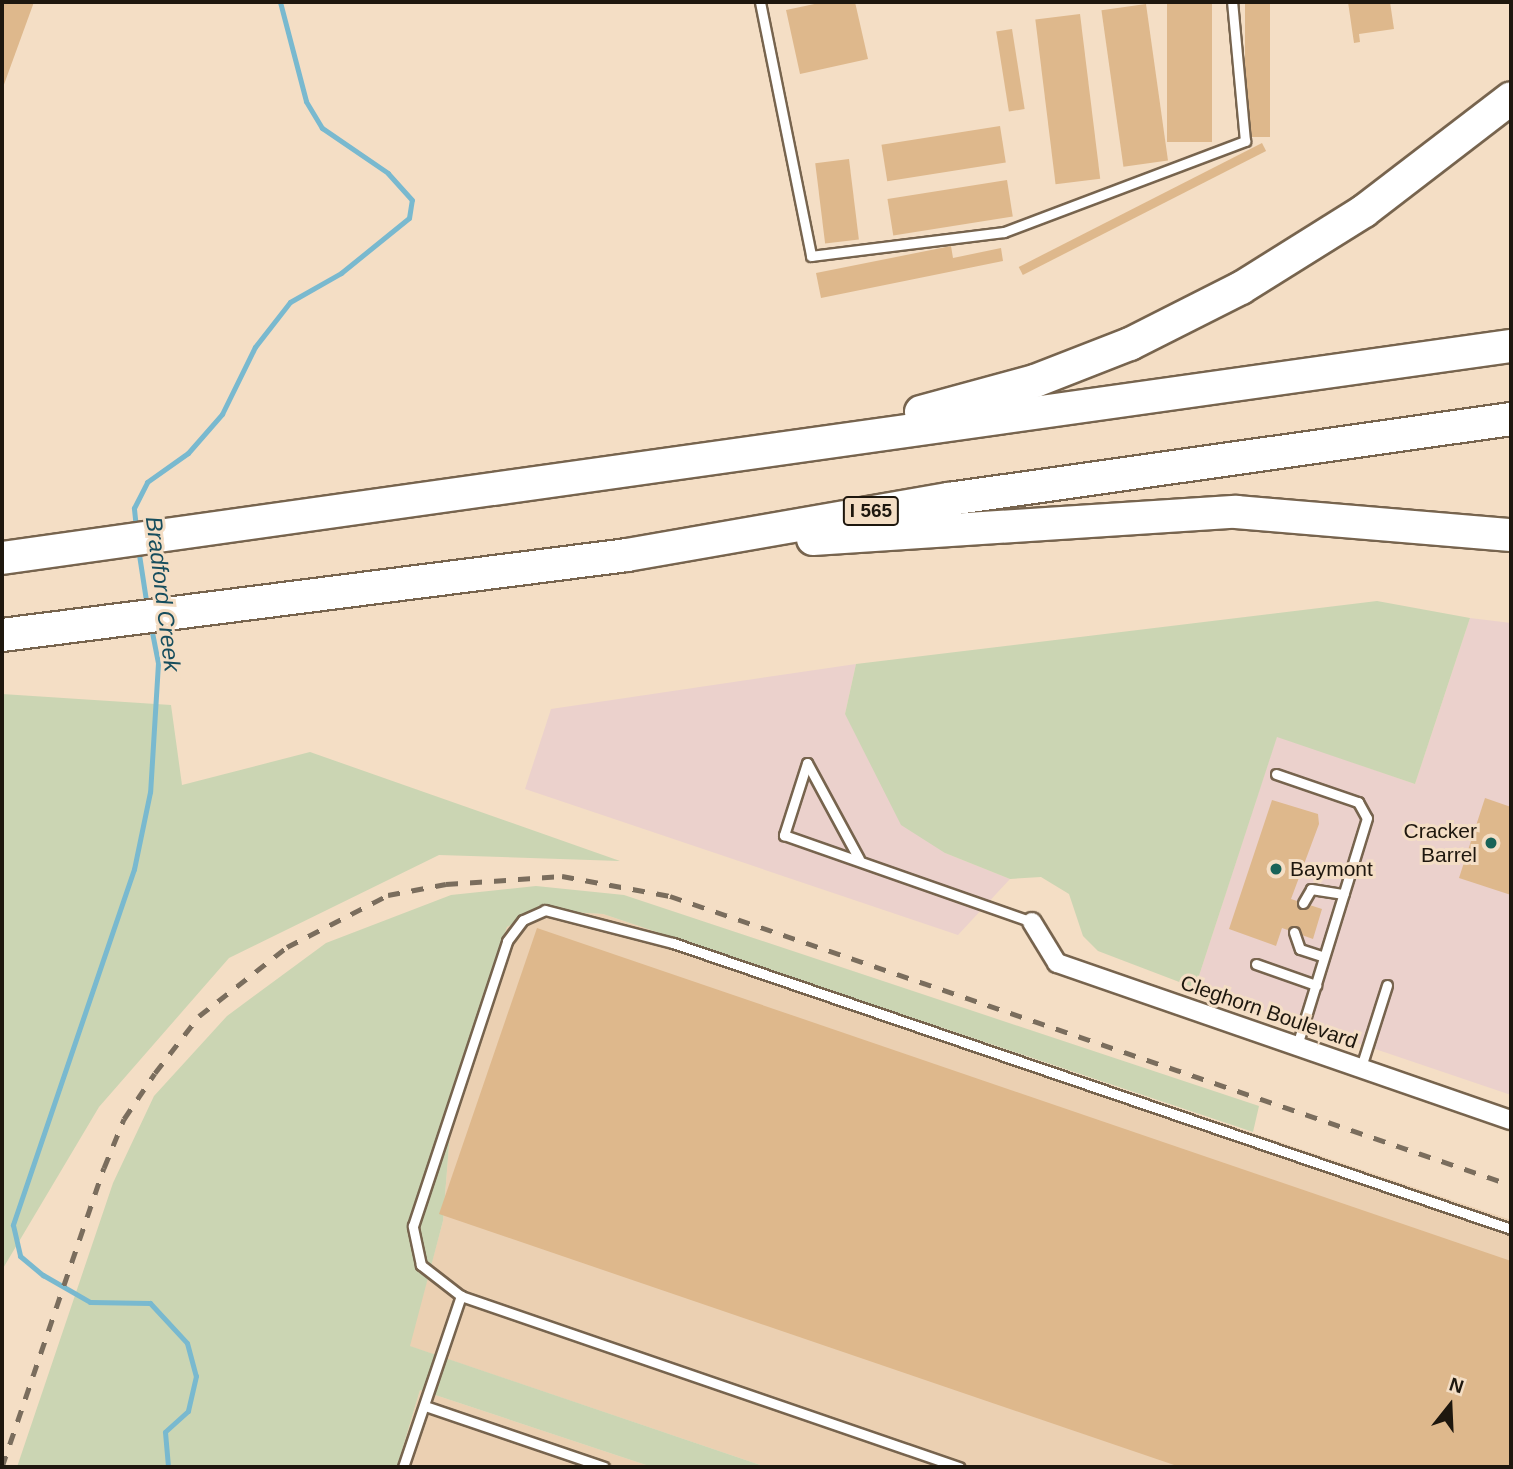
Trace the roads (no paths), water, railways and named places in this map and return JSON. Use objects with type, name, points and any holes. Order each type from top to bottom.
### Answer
[{"type":"highway","points":[[804,443],[1035,381],[1130,344],[1241,288],[1364,211],[1511,97]]},
{"type":"highway","points":[[12,556],[1511,346]]},
{"type":"highway","name":"I 565","points":[[2,635],[231,601],[627,555],[949,499],[1511,419]]},
{"type":"highway","points":[[627,555],[1236,512],[1511,534]]},
{"type":"street","name":"Cleghorn Boulevard","points":[[1032,922],[1057,963],[1511,1120]]},
{"type":"lane","points":[[760,2],[811,256],[1004,232],[1245,141],[1232,2]]},
{"type":"lane","points":[[859,859],[807,763],[784,835],[859,859],[1032,922]]},
{"type":"lane","points":[[1276,774],[1358,802],[1367,818],[1297,1046]]},
{"type":"lane","points":[[1303,903],[1311,889],[1344,894]]},
{"type":"lane","points":[[960,1467],[461,1296],[421,1265],[413,1226],[507,941],[523,920],[545,910],[673,943],[1511,1229]]},
{"type":"lane","points":[[1294,932],[1300,949],[1324,957]]},
{"type":"lane","points":[[1256,964],[1316,985]]},
{"type":"lane","points":[[1361,1068],[1387,985]]},
{"type":"lane","points":[[403,1467],[461,1296]]},
{"type":"lane","points":[[425,1406],[604,1467]]},
{"type":"waterway","name":"Bradford Creek","points":[[136,528],[134,508],[147,482],[188,453],[222,414],[255,347],[290,302],[341,273],[409,218],[412,200],[388,173],[322,128],[306,101],[280,2]]},
{"type":"waterway","name":"Bradford Creek","points":[[138,548],[147,607]]},
{"type":"waterway","name":"Bradford Creek","points":[[151,627],[158,663],[150,792],[134,869],[13,1225],[20,1256],[43,1275],[90,1302],[150,1303],[187,1343],[196,1376],[188,1411],[165,1432],[168,1467]]},
{"type":"railway","points":[[2,1467],[104,1168],[124,1119],[155,1073],[199,1016],[287,947],[388,895],[446,884],[562,876],[670,896],[1511,1185]]},
{"type":"place","name":"Cracker Barrel","points":[[1491,843]]},
{"type":"place","name":"Baymont","points":[[1276,869]]}]
